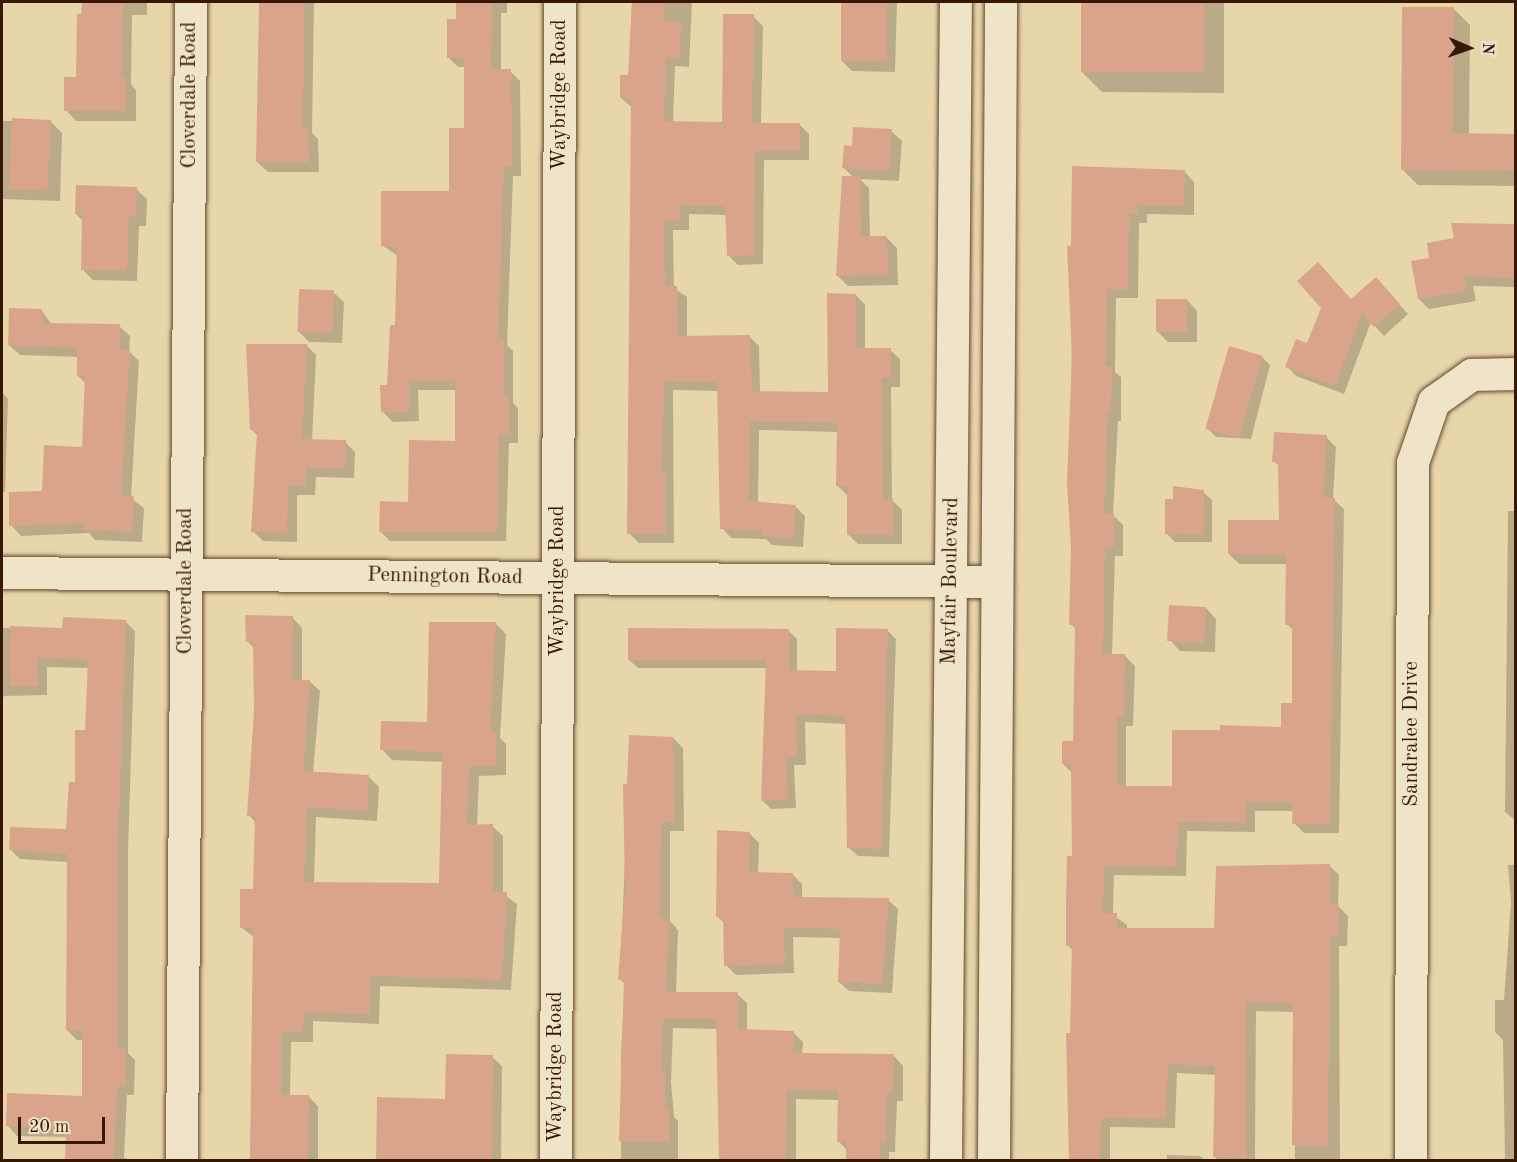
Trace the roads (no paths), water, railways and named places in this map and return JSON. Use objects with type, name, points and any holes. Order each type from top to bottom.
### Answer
[{"type":"street","name":"Cloverdale Road","points":[[182,1161],[191,2]]},
{"type":"street","name":"Waybridge Road","points":[[556,1161],[560,2]]},
{"type":"street","name":"Mayfair Boulevard","points":[[946,1161],[956,2]]},
{"type":"street","points":[[994,1161],[1001,2]]},
{"type":"street","name":"Sandralee Drive","points":[[1411,1161],[1413,463],[1434,402],[1472,375],[1515,374]]},
{"type":"street","name":"Pennington Road","points":[[2,573],[997,582]]}]
